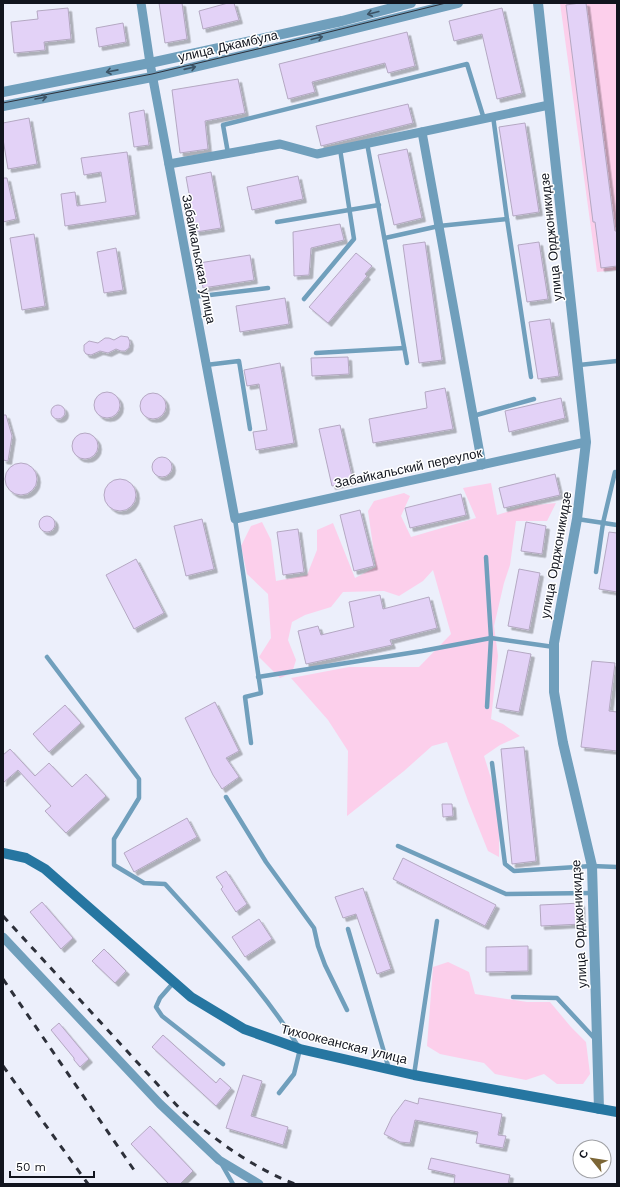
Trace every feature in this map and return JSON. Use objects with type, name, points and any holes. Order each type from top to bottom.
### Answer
[{"type":"main road","name":"Тихоокеанская улица","points":[[3,853],[26,858],[45,869],[191,997],[244,1029],[300,1049],[414,1076],[617,1112]]},
{"type":"street","name":"Забайкальская улица","points":[[142,3],[152,77],[235,519]]},
{"type":"street","name":"улица Джамбула","points":[[3,92],[150,63],[342,21],[411,3]]},
{"type":"street","name":"улица Джамбула","points":[[3,106],[152,77],[458,3]]},
{"type":"street","name":"улица Орджоникидзе","points":[[538,3],[579,365],[586,442],[577,519],[554,647],[554,692],[562,743],[592,866],[599,1109]]},
{"type":"street","points":[[169,164],[280,144],[317,154],[549,104]]},
{"type":"street","points":[[422,132],[482,465]]},
{"type":"street","name":"Забайкальский переулок","points":[[235,519],[586,442]]},
{"type":"street","points":[[3,937],[160,1104],[219,1160],[259,1184]]},
{"type":"lane","points":[[228,153],[223,125],[467,64],[484,118]]},
{"type":"lane","points":[[494,116],[507,219],[531,377]]},
{"type":"lane","points":[[367,143],[407,363]]},
{"type":"lane","points":[[304,299],[354,239],[340,149]]},
{"type":"lane","points":[[277,222],[379,205]]},
{"type":"lane","points":[[385,238],[439,226],[507,219]]},
{"type":"lane","points":[[193,297],[268,288]]},
{"type":"lane","points":[[316,353],[404,348]]},
{"type":"lane","points":[[206,365],[239,361],[250,429]]},
{"type":"lane","points":[[579,365],[617,361]]},
{"type":"lane","points":[[473,416],[534,399]]},
{"type":"lane","points":[[596,572],[603,523],[615,472]]},
{"type":"lane","points":[[235,519],[261,693],[245,697],[251,743]]},
{"type":"lane","points":[[577,519],[617,525]]},
{"type":"lane","points":[[486,557],[491,638],[487,707]]},
{"type":"lane","points":[[258,677],[491,638],[554,647]]},
{"type":"lane","points":[[47,656],[138,779],[139,798],[114,839],[114,865],[144,883],[165,884],[237,963],[284,1023],[300,1049],[294,1074],[280,1093]]},
{"type":"lane","points":[[492,763],[504,864],[514,871],[592,866],[617,867]]},
{"type":"lane","points":[[226,797],[266,862],[314,928],[318,946],[347,1010]]},
{"type":"lane","points":[[398,846],[506,894],[593,893]]},
{"type":"lane","points":[[414,1076],[437,921]]},
{"type":"lane","points":[[348,929],[390,1070]]},
{"type":"lane","points":[[174,982],[160,998],[156,1007],[162,1016],[224,1064]]},
{"type":"lane","points":[[513,997],[557,998],[597,1041]]},
{"type":"lane","points":[[219,1160],[233,1184]]},
{"type":"shaded area","points":[[560,3],[617,3],[617,270],[597,272]]},
{"type":"shaded area","points":[[491,483],[497,515],[526,506],[556,503],[547,521],[516,521],[510,565],[504,583],[494,626],[498,656],[491,719],[503,724],[520,736],[500,745],[484,756],[499,804],[499,857],[488,851],[447,742],[432,746],[404,771],[347,816],[348,751],[328,720],[291,678],[349,667],[419,667],[451,634],[433,570],[423,581],[399,596],[384,591],[343,592],[331,607],[305,615],[292,622],[288,640],[296,660],[292,673],[280,678],[259,657],[271,638],[268,594],[247,574],[241,546],[251,526],[262,522],[271,540],[276,581],[307,575],[317,550],[317,530],[333,523],[355,578],[376,567],[368,511],[374,501],[404,493],[410,496],[401,516],[411,537],[476,518],[463,488]]},
{"type":"shaded area","points":[[448,962],[469,972],[475,994],[527,1002],[550,1002],[586,1042],[590,1074],[583,1084],[557,1084],[544,1074],[526,1080],[495,1074],[484,1063],[440,1054],[427,1046],[433,967]]},
{"type":"building","points":[[159,3],[182,3],[187,39],[165,43]]},
{"type":"building","points":[[228,3],[234,3],[239,20],[203,29],[199,11]]},
{"type":"building","points":[[586,3],[615,231],[617,231],[617,266],[601,268],[595,222],[593,222],[566,5]]},
{"type":"building","points":[[68,8],[71,39],[44,42],[45,50],[14,53],[11,22],[38,19],[37,11]]},
{"type":"building","points":[[502,8],[522,93],[497,99],[482,34],[454,41],[449,21]]},
{"type":"building","points":[[123,23],[126,42],[99,47],[96,28]]},
{"type":"building","points":[[407,32],[415,66],[388,73],[385,63],[312,82],[315,92],[288,99],[279,64]]},
{"type":"building","points":[[238,79],[245,113],[205,121],[208,149],[180,153],[172,90]]},
{"type":"building","points":[[408,104],[413,123],[321,146],[316,126]]},
{"type":"building","points":[[144,110],[149,145],[134,147],[129,113]]},
{"type":"building","points":[[29,118],[37,164],[8,169],[3,139],[3,123]]},
{"type":"building","points":[[525,123],[539,212],[513,216],[499,127]]},
{"type":"building","points":[[407,149],[422,218],[394,225],[378,155]]},
{"type":"building","points":[[127,152],[136,215],[65,226],[61,194],[75,192],[77,206],[106,202],[101,172],[84,175],[81,158]]},
{"type":"building","points":[[211,172],[221,228],[196,232],[186,177]]},
{"type":"building","points":[[298,176],[303,199],[252,210],[247,187]]},
{"type":"building","points":[[3,178],[7,178],[16,219],[3,222]]},
{"type":"building","points":[[340,224],[344,240],[311,248],[309,275],[294,276],[293,232]]},
{"type":"building","points":[[34,234],[45,306],[22,310],[10,238]]},
{"type":"building","points":[[425,242],[442,360],[419,363],[403,245]]},
{"type":"building","points":[[539,242],[548,299],[527,302],[518,245]]},
{"type":"building","points":[[116,248],[123,290],[104,293],[97,252]]},
{"type":"building","points":[[356,253],[372,266],[365,274],[367,276],[328,323],[309,307]]},
{"type":"building","points":[[250,255],[254,280],[203,288],[199,263]]},
{"type":"building","points":[[285,298],[289,324],[240,332],[236,306]]},
{"type":"building","points":[[550,319],[559,376],[538,379],[529,322]]},
{"type":"building","points":[[121,336],[128,337],[130,342],[129,348],[125,351],[116,349],[108,353],[100,351],[91,355],[86,354],[84,351],[84,345],[89,341],[98,343],[105,338],[114,340]]},
{"type":"building","points":[[348,357],[349,374],[312,376],[311,358]]},
{"type":"building","points":[[280,363],[294,443],[256,450],[253,432],[267,430],[259,384],[247,386],[244,370]]},
{"type":"building","points":[[445,388],[453,429],[373,443],[369,419],[427,408],[425,392]]},
{"type":"building","points":[[107,392],[116,396],[120,405],[116,414],[107,418],[98,414],[94,405],[98,396]]},
{"type":"building","points":[[153,393],[162,397],[166,406],[162,415],[153,419],[144,415],[140,406],[144,397]]},
{"type":"building","points":[[561,398],[565,418],[509,432],[505,411]]},
{"type":"building","points":[[58,405],[63,407],[65,412],[63,417],[58,419],[53,417],[51,412],[53,407]]},
{"type":"building","points":[[3,415],[6,415],[12,436],[8,461],[3,460]]},
{"type":"building","points":[[340,425],[353,481],[332,486],[319,429]]},
{"type":"building","points":[[85,433],[94,437],[98,446],[94,455],[85,459],[76,455],[72,446],[76,437]]},
{"type":"building","points":[[158,457],[166,457],[172,463],[172,471],[166,477],[158,477],[152,471],[152,463]]},
{"type":"building","points":[[21,463],[27,464],[34,470],[37,479],[36,485],[30,492],[21,495],[15,494],[8,488],[5,479],[6,473],[12,466]]},
{"type":"building","points":[[555,474],[560,495],[504,508],[499,488]]},
{"type":"building","points":[[120,479],[126,480],[133,486],[136,495],[135,501],[129,508],[120,511],[114,510],[107,504],[104,495],[105,489],[111,482]]},
{"type":"building","points":[[461,494],[466,515],[410,528],[405,508]]},
{"type":"building","points":[[360,510],[374,566],[354,571],[340,515]]},
{"type":"building","points":[[47,516],[54,521],[55,524],[50,531],[47,532],[40,527],[39,524],[44,517]]},
{"type":"building","points":[[202,519],[214,569],[186,576],[174,526]]},
{"type":"building","points":[[526,522],[546,526],[542,554],[521,551]]},
{"type":"building","points":[[298,529],[304,572],[283,575],[277,532]]},
{"type":"building","points":[[609,532],[617,533],[617,592],[599,589]]},
{"type":"building","points":[[136,559],[164,613],[134,629],[106,575]]},
{"type":"building","points":[[519,569],[540,573],[529,630],[508,626]]},
{"type":"building","points":[[380,595],[383,609],[429,597],[437,628],[390,640],[392,645],[306,664],[298,631],[318,626],[321,635],[354,627],[349,602]]},
{"type":"building","points":[[508,650],[531,654],[519,712],[496,708]]},
{"type":"building","points":[[592,661],[615,663],[609,711],[617,712],[617,751],[581,747]]},
{"type":"building","points":[[215,702],[239,751],[226,758],[239,777],[222,789],[213,775],[185,718]]},
{"type":"building","points":[[65,705],[81,723],[49,752],[33,734]]},
{"type":"building","points":[[524,747],[536,861],[512,864],[501,749]]},
{"type":"building","points":[[10,749],[35,776],[49,763],[72,787],[86,774],[106,796],[66,833],[45,811],[51,806],[18,770],[3,783],[3,755]]},
{"type":"building","points":[[442,804],[452,804],[453,816],[443,817]]},
{"type":"building","points":[[187,818],[197,837],[134,872],[124,853]]},
{"type":"building","points":[[403,858],[496,905],[485,926],[393,879]]},
{"type":"building","points":[[226,871],[247,904],[236,912],[221,889],[223,887],[216,877]]},
{"type":"building","points":[[363,888],[391,969],[377,974],[356,914],[343,918],[335,897]]},
{"type":"building","points":[[42,902],[73,938],[61,949],[30,912]]},
{"type":"building","points":[[581,903],[582,924],[541,926],[540,905]]},
{"type":"building","points":[[259,919],[272,939],[245,957],[232,937]]},
{"type":"building","points":[[528,946],[528,971],[486,972],[486,947]]},
{"type":"building","points":[[104,949],[126,971],[115,983],[92,961]]},
{"type":"building","points":[[59,1023],[89,1059],[80,1067],[51,1030]]},
{"type":"building","points":[[163,1035],[216,1083],[220,1078],[231,1088],[216,1106],[152,1047]]},
{"type":"building","points":[[243,1075],[262,1081],[251,1116],[288,1127],[283,1145],[226,1128]]},
{"type":"building","points":[[419,1098],[502,1114],[498,1135],[506,1136],[503,1148],[476,1143],[478,1132],[415,1120],[410,1143],[400,1142],[384,1134],[392,1117],[405,1100],[418,1104]]},
{"type":"building","points":[[150,1126],[193,1171],[180,1184],[169,1184],[131,1144]]},
{"type":"building","points":[[431,1158],[510,1175],[508,1184],[454,1184],[455,1175],[428,1169]]},
{"type":"tram line","points":[[3,103],[152,74],[446,3]]},
{"type":"railway","points":[[3,916],[182,1111],[221,1143],[249,1162],[295,1184]]},
{"type":"railway","points":[[3,979],[134,1170]]},
{"type":"railway","points":[[3,1066],[88,1184]]}]
